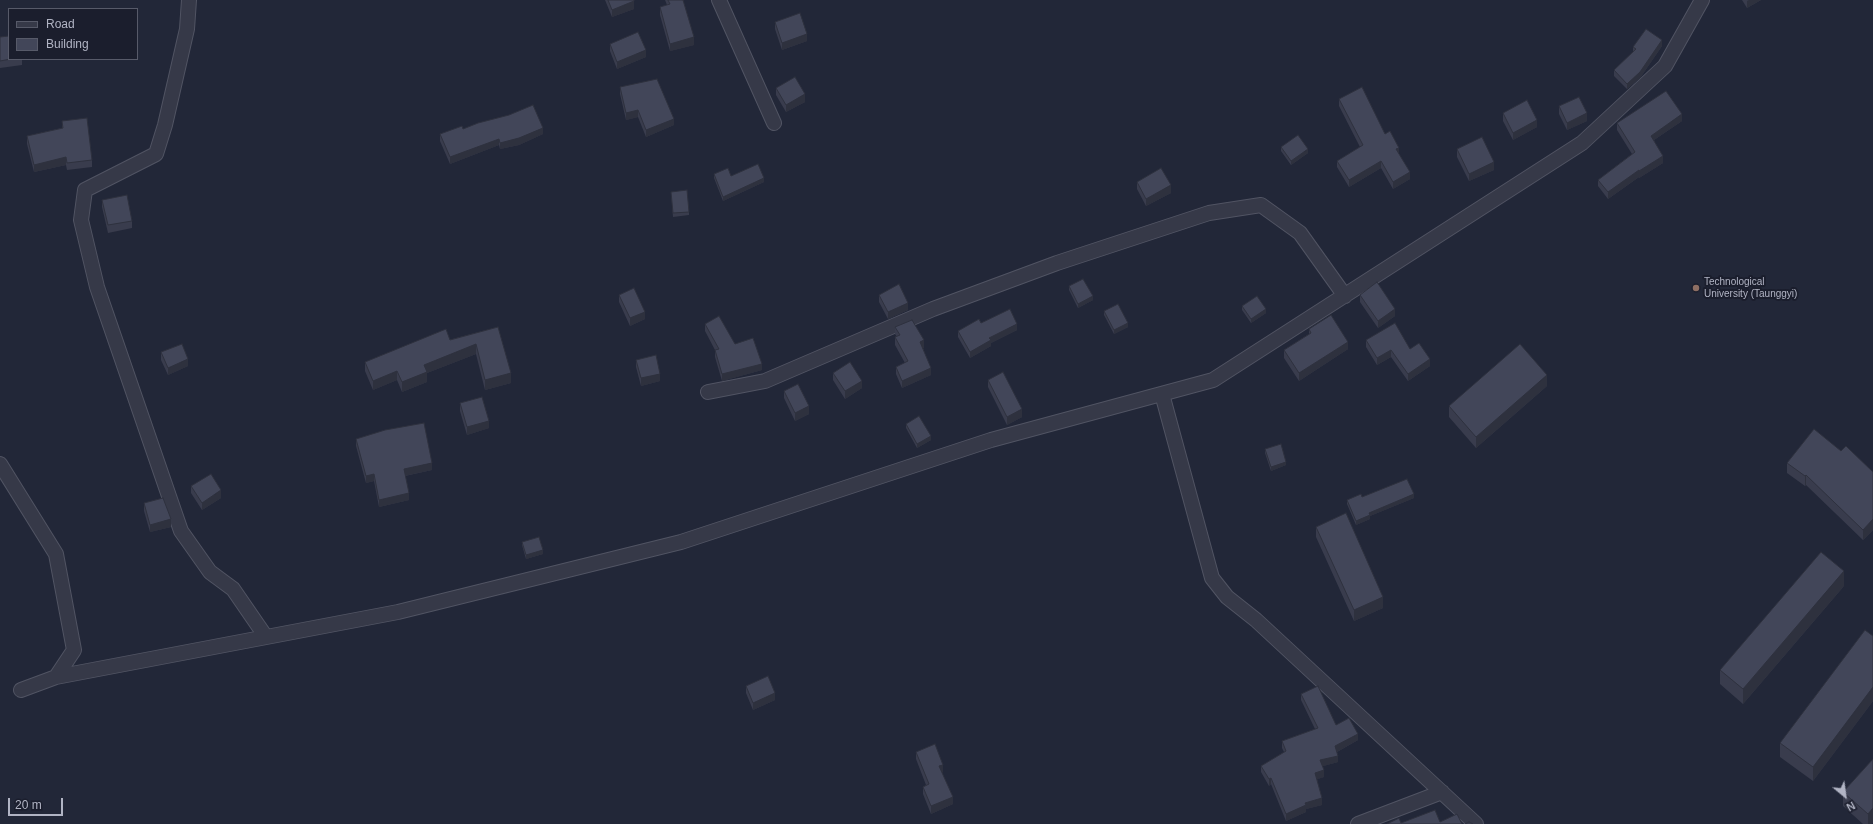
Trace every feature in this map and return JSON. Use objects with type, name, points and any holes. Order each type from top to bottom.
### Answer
[{"type":"street","points":[[189,0],[186,29],[165,125],[156,154],[85,190],[81,220],[97,287],[181,531],[210,572],[233,589],[266,637]]},
{"type":"street","points":[[719,0],[774,123]]},
{"type":"street","points":[[21,690],[56,676],[398,612],[681,542],[992,440],[1213,380],[1582,143],[1665,66],[1702,0]]},
{"type":"street","points":[[708,392],[765,381],[933,309],[1058,262],[1208,213],[1262,205],[1300,233],[1345,296]]},
{"type":"street","points":[[1162,394],[1212,578],[1227,597],[1256,620],[1476,824]]},
{"type":"street","points":[[0,464],[56,554],[74,650],[56,676]]},
{"type":"street","points":[[1358,824],[1442,792]]},
{"type":"building","points":[[608,0],[634,0],[634,1],[612,10]]},
{"type":"building","points":[[668,0],[683,0],[694,37],[670,44],[660,7],[670,4]]},
{"type":"building","points":[[800,13],[807,34],[782,43],[775,22]]},
{"type":"building","points":[[1646,29],[1662,40],[1640,72],[1627,84],[1614,70],[1636,49],[1633,47]]},
{"type":"building","points":[[638,32],[646,50],[617,62],[610,44]]},
{"type":"building","points":[[8,36],[8,60],[0,61],[0,37]]},
{"type":"building","points":[[795,77],[805,94],[786,105],[776,88]]},
{"type":"building","points":[[657,79],[674,119],[646,130],[638,110],[626,113],[620,87]]},
{"type":"building","points":[[1362,87],[1385,134],[1390,131],[1399,148],[1396,149],[1410,172],[1393,182],[1381,161],[1349,180],[1337,161],[1363,145],[1339,99]]},
{"type":"building","points":[[1666,91],[1682,114],[1651,136],[1663,156],[1639,170],[1608,192],[1598,180],[1635,152],[1617,123]]},
{"type":"building","points":[[1579,97],[1587,113],[1567,123],[1559,106]]},
{"type":"building","points":[[1527,100],[1537,120],[1513,133],[1503,113]]},
{"type":"building","points":[[533,105],[543,128],[519,138],[500,143],[499,139],[450,157],[440,134],[462,126],[463,129],[478,123],[509,115]]},
{"type":"building","points":[[87,118],[92,160],[67,163],[66,157],[34,165],[27,136],[63,128],[62,121]]},
{"type":"building","points":[[1298,135],[1308,149],[1291,161],[1281,147]]},
{"type":"building","points":[[1482,137],[1494,162],[1469,174],[1457,149]]},
{"type":"building","points":[[758,164],[764,178],[723,197],[714,174],[728,168],[731,176]]},
{"type":"building","points":[[1161,168],[1171,185],[1146,199],[1137,182]]},
{"type":"building","points":[[687,190],[689,212],[673,213],[671,192]]},
{"type":"building","points":[[127,195],[132,221],[108,225],[102,200]]},
{"type":"building","points":[[1083,279],[1093,296],[1078,304],[1069,286]]},
{"type":"building","points":[[1377,282],[1395,309],[1378,321],[1360,295]]},
{"type":"building","points":[[899,284],[908,303],[888,312],[879,295]]},
{"type":"building","points":[[634,288],[645,312],[630,318],[619,295]]},
{"type":"building","points":[[1257,296],[1266,309],[1251,319],[1242,306]]},
{"type":"building","points":[[1118,304],[1128,323],[1114,330],[1104,311]]},
{"type":"building","points":[[1010,309],[1017,324],[989,338],[991,340],[970,352],[958,331],[979,319],[981,323]]},
{"type":"building","points":[[1331,315],[1348,342],[1299,373],[1284,350],[1311,333],[1309,329]]},
{"type":"building","points":[[719,316],[735,344],[753,338],[762,364],[722,374],[715,350],[719,349],[705,324]]},
{"type":"building","points":[[912,320],[924,340],[920,342],[931,368],[902,381],[896,367],[908,361],[895,337],[900,335],[895,327]]},
{"type":"building","points":[[1395,323],[1410,349],[1419,343],[1430,359],[1408,374],[1391,350],[1377,358],[1366,340]]},
{"type":"building","points":[[498,327],[511,373],[485,380],[476,344],[424,365],[427,372],[402,382],[397,371],[373,381],[365,362],[446,329],[450,340]]},
{"type":"building","points":[[182,344],[188,359],[168,368],[161,352]]},
{"type":"building","points":[[1520,344],[1547,375],[1476,437],[1449,406]]},
{"type":"building","points":[[656,355],[660,374],[641,378],[636,360]]},
{"type":"building","points":[[850,362],[862,381],[845,391],[833,373]]},
{"type":"building","points":[[1003,372],[1022,409],[1007,417],[988,380]]},
{"type":"building","points":[[798,384],[809,406],[795,413],[784,391]]},
{"type":"building","points":[[482,397],[489,421],[467,427],[460,403]]},
{"type":"building","points":[[919,416],[931,436],[917,444],[906,424]]},
{"type":"building","points":[[424,423],[432,463],[404,469],[409,493],[379,500],[374,474],[366,476],[356,439],[385,430]]},
{"type":"building","points":[[1814,429],[1841,451],[1846,446],[1873,472],[1873,519],[1863,530],[1806,475],[1805,476],[1787,463]]},
{"type":"building","points":[[1281,444],[1286,462],[1271,467],[1265,449]]},
{"type":"building","points":[[211,474],[221,490],[202,503],[191,486]]},
{"type":"building","points":[[1407,479],[1414,494],[1369,513],[1370,515],[1356,521],[1347,500],[1361,494],[1362,497]]},
{"type":"building","points":[[163,498],[171,519],[150,525],[144,503]]},
{"type":"building","points":[[1346,513],[1383,597],[1354,610],[1316,527]]},
{"type":"building","points":[[539,537],[543,550],[526,555],[522,542]]},
{"type":"building","points":[[1821,552],[1844,571],[1743,689],[1720,670]]},
{"type":"building","points":[[1865,630],[1873,636],[1873,687],[1813,767],[1780,743]]},
{"type":"building","points":[[768,676],[775,693],[753,703],[746,686]]},
{"type":"building","points":[[1318,686],[1336,725],[1349,718],[1358,734],[1335,746],[1338,756],[1320,760],[1324,770],[1315,773],[1322,798],[1305,803],[1306,805],[1286,814],[1271,778],[1269,779],[1261,766],[1286,751],[1282,741],[1318,728],[1301,694]]},
{"type":"building","points":[[935,744],[943,765],[939,766],[953,797],[931,806],[923,787],[929,784],[916,752]]},
{"type":"building","points":[[1873,759],[1873,808],[1868,814],[1843,792]]},
{"type":"building","points":[[1435,810],[1440,822],[1457,814],[1462,824],[1387,824],[1399,818],[1401,823]]},
{"type":"place","name":"Technological University (Taunggyi)","points":[[1696,288]]}]
